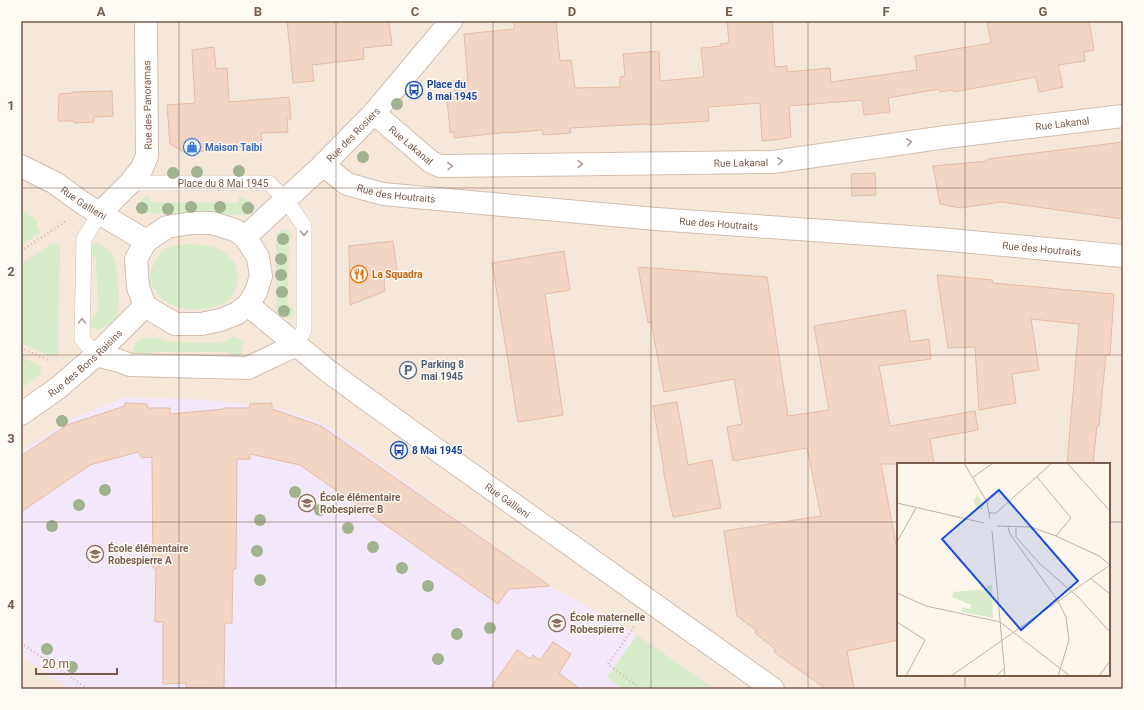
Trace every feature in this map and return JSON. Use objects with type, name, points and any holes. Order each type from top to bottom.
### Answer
[{"type":"street","name":"Rue des Panoramas","points":[[130,183],[142,168],[147,156],[146,21]]},
{"type":"street","name":"Rue des Rosiers","points":[[245,237],[323,165],[374,113],[451,21]]},
{"type":"street","name":"Rue Lakanal","points":[[374,113],[431,162],[440,166],[773,162],[946,137],[1123,116]]},
{"type":"street","name":"Rue des Houtraits","points":[[323,165],[347,184],[383,194],[656,219],[939,238],[1123,256]]},
{"type":"street","name":"Rue Gallieni","points":[[21,166],[55,183],[75,199],[146,241]]},
{"type":"street","points":[[99,214],[130,183]]},
{"type":"street","points":[[192,223],[212,223],[235,230],[245,237],[258,257],[261,276],[256,292],[248,305],[236,314],[220,320],[201,324],[175,324],[145,306],[138,287],[136,259],[146,241],[167,227],[192,223]]},
{"type":"street","name":"Rue Gallieni","points":[[248,305],[328,371],[773,689]]},
{"type":"street","name":"Rue des Bons Raisins","points":[[21,414],[58,388],[96,354],[145,306]]},
{"type":"street","points":[[96,354],[130,365],[248,368],[296,345]]},
{"type":"lane","name":"Place du 8 Mai 1945","points":[[130,183],[269,183],[286,200],[304,226],[304,330],[296,345]]},
{"type":"lane","points":[[96,354],[82,339],[84,239],[99,214]]},
{"type":"path","points":[[21,251],[66,220]]},
{"type":"path","points":[[21,348],[50,362]]},
{"type":"path","points":[[634,627],[608,664],[637,686],[635,689]]},
{"type":"path","points":[[21,643],[88,689]]},
{"type":"shaded area","points":[[21,21],[1123,21],[1123,689],[21,689]]},
{"type":"shaded area","points":[[123,398],[197,399],[281,409],[325,424],[544,582],[637,635],[607,677],[622,689],[70,689],[21,656],[21,452],[73,418]]},
{"type":"green space","points":[[148,196],[151,202],[238,203],[239,196],[252,202],[255,209],[249,215],[141,213],[137,210],[138,203],[144,197]]},
{"type":"green space","points":[[21,209],[37,220],[37,228],[42,232],[21,245]]},
{"type":"green space","points":[[282,230],[289,230],[292,236],[289,242],[288,307],[294,308],[294,315],[290,318],[276,317],[276,235]]},
{"type":"green space","points":[[53,243],[60,246],[58,355],[50,356],[21,343],[21,263]]},
{"type":"green space","points":[[97,243],[108,250],[114,259],[117,271],[119,302],[119,308],[115,319],[111,324],[100,330],[89,325],[98,309],[96,259],[91,254],[93,245]]},
{"type":"green space","points":[[190,244],[220,249],[228,255],[235,264],[238,281],[235,292],[228,301],[205,309],[195,310],[176,307],[161,298],[151,285],[151,272],[162,251],[177,245]]},
{"type":"green space","points":[[234,336],[244,341],[241,354],[235,357],[228,352],[151,352],[143,361],[134,355],[133,347],[140,339],[154,337],[168,342],[220,343]]},
{"type":"green space","points":[[21,357],[41,366],[41,374],[21,389]]},
{"type":"green space","points":[[637,635],[715,689],[622,689],[607,677]]},
{"type":"building","points":[[287,21],[389,21],[392,45],[363,48],[364,59],[312,65],[314,81],[293,83]]},
{"type":"building","points":[[514,21],[556,21],[560,61],[571,60],[575,88],[620,87],[620,77],[625,76],[623,54],[659,51],[660,81],[704,77],[701,48],[721,46],[720,44],[729,43],[727,21],[772,21],[775,67],[787,66],[787,72],[830,68],[831,82],[917,70],[915,56],[991,43],[987,21],[1089,21],[1094,50],[1084,52],[1085,61],[1058,65],[1063,87],[1039,92],[1036,77],[954,92],[953,90],[940,92],[939,89],[888,98],[890,112],[864,115],[862,100],[789,106],[791,137],[781,139],[762,141],[760,103],[708,107],[709,121],[570,128],[571,133],[543,135],[542,130],[454,138],[454,132],[450,133],[447,97],[455,96],[454,81],[468,81],[464,34],[514,29]]},
{"type":"building","points":[[214,47],[216,69],[227,68],[229,102],[289,97],[291,119],[287,119],[288,132],[261,133],[262,145],[185,153],[170,144],[167,105],[195,103],[192,50]]},
{"type":"building","points":[[112,91],[113,116],[94,117],[94,122],[74,123],[74,121],[58,121],[59,94],[72,92]]},
{"type":"building","points":[[1123,142],[1123,219],[1001,202],[960,208],[940,204],[933,166],[988,161],[988,159]]},
{"type":"building","points":[[875,173],[876,195],[852,196],[851,174]]},
{"type":"building","points":[[393,241],[398,277],[384,278],[385,291],[350,305],[349,246]]},
{"type":"building","points":[[564,251],[570,290],[545,294],[563,415],[518,422],[492,263]]},
{"type":"building","points":[[638,267],[767,277],[788,416],[829,410],[814,326],[905,310],[910,342],[929,339],[931,359],[879,366],[890,426],[975,411],[978,430],[930,439],[934,463],[881,464],[897,550],[897,640],[847,651],[854,689],[826,689],[774,652],[775,649],[755,633],[756,630],[737,616],[724,531],[821,516],[807,448],[733,461],[727,427],[742,424],[734,379],[664,392],[651,322],[648,323]]},
{"type":"building","points":[[937,275],[992,280],[993,283],[1114,294],[1110,355],[1106,355],[1099,426],[1097,426],[1093,463],[1067,463],[1079,324],[1031,319],[1039,370],[1012,374],[1016,403],[979,410],[975,347],[948,348]]},
{"type":"building","points":[[677,402],[688,465],[712,460],[721,508],[673,517],[663,469],[653,406]]},
{"type":"building","points":[[125,403],[147,404],[148,408],[170,408],[170,414],[224,408],[249,408],[250,404],[272,403],[272,409],[321,426],[550,586],[509,589],[498,604],[300,465],[250,454],[250,459],[237,459],[236,569],[233,569],[232,623],[225,623],[224,687],[186,688],[186,683],[163,684],[163,622],[155,622],[156,568],[153,568],[152,457],[142,458],[138,452],[90,465],[21,512],[21,456],[67,425],[125,406]]},
{"type":"building","points":[[553,642],[571,654],[559,673],[580,689],[490,689],[517,650],[531,659],[533,655],[540,660]]},
{"type":"place","name":"Place du 8 mai 1945","points":[[414,90]]},
{"type":"place","name":"Maison Talbi","points":[[192,147]]},
{"type":"place","name":"La Squadra","points":[[359,274]]},
{"type":"place","name":"Parking 8 mai 1945","points":[[408,370]]},
{"type":"place","name":"8 Mai 1945","points":[[399,450]]},
{"type":"place","name":"École élémentaire Robespierre B","points":[[307,503]]},
{"type":"place","name":"École élémentaire Robespierre A","points":[[95,554]]},
{"type":"place","name":"École maternelle Robespierre","points":[[557,623]]}]
